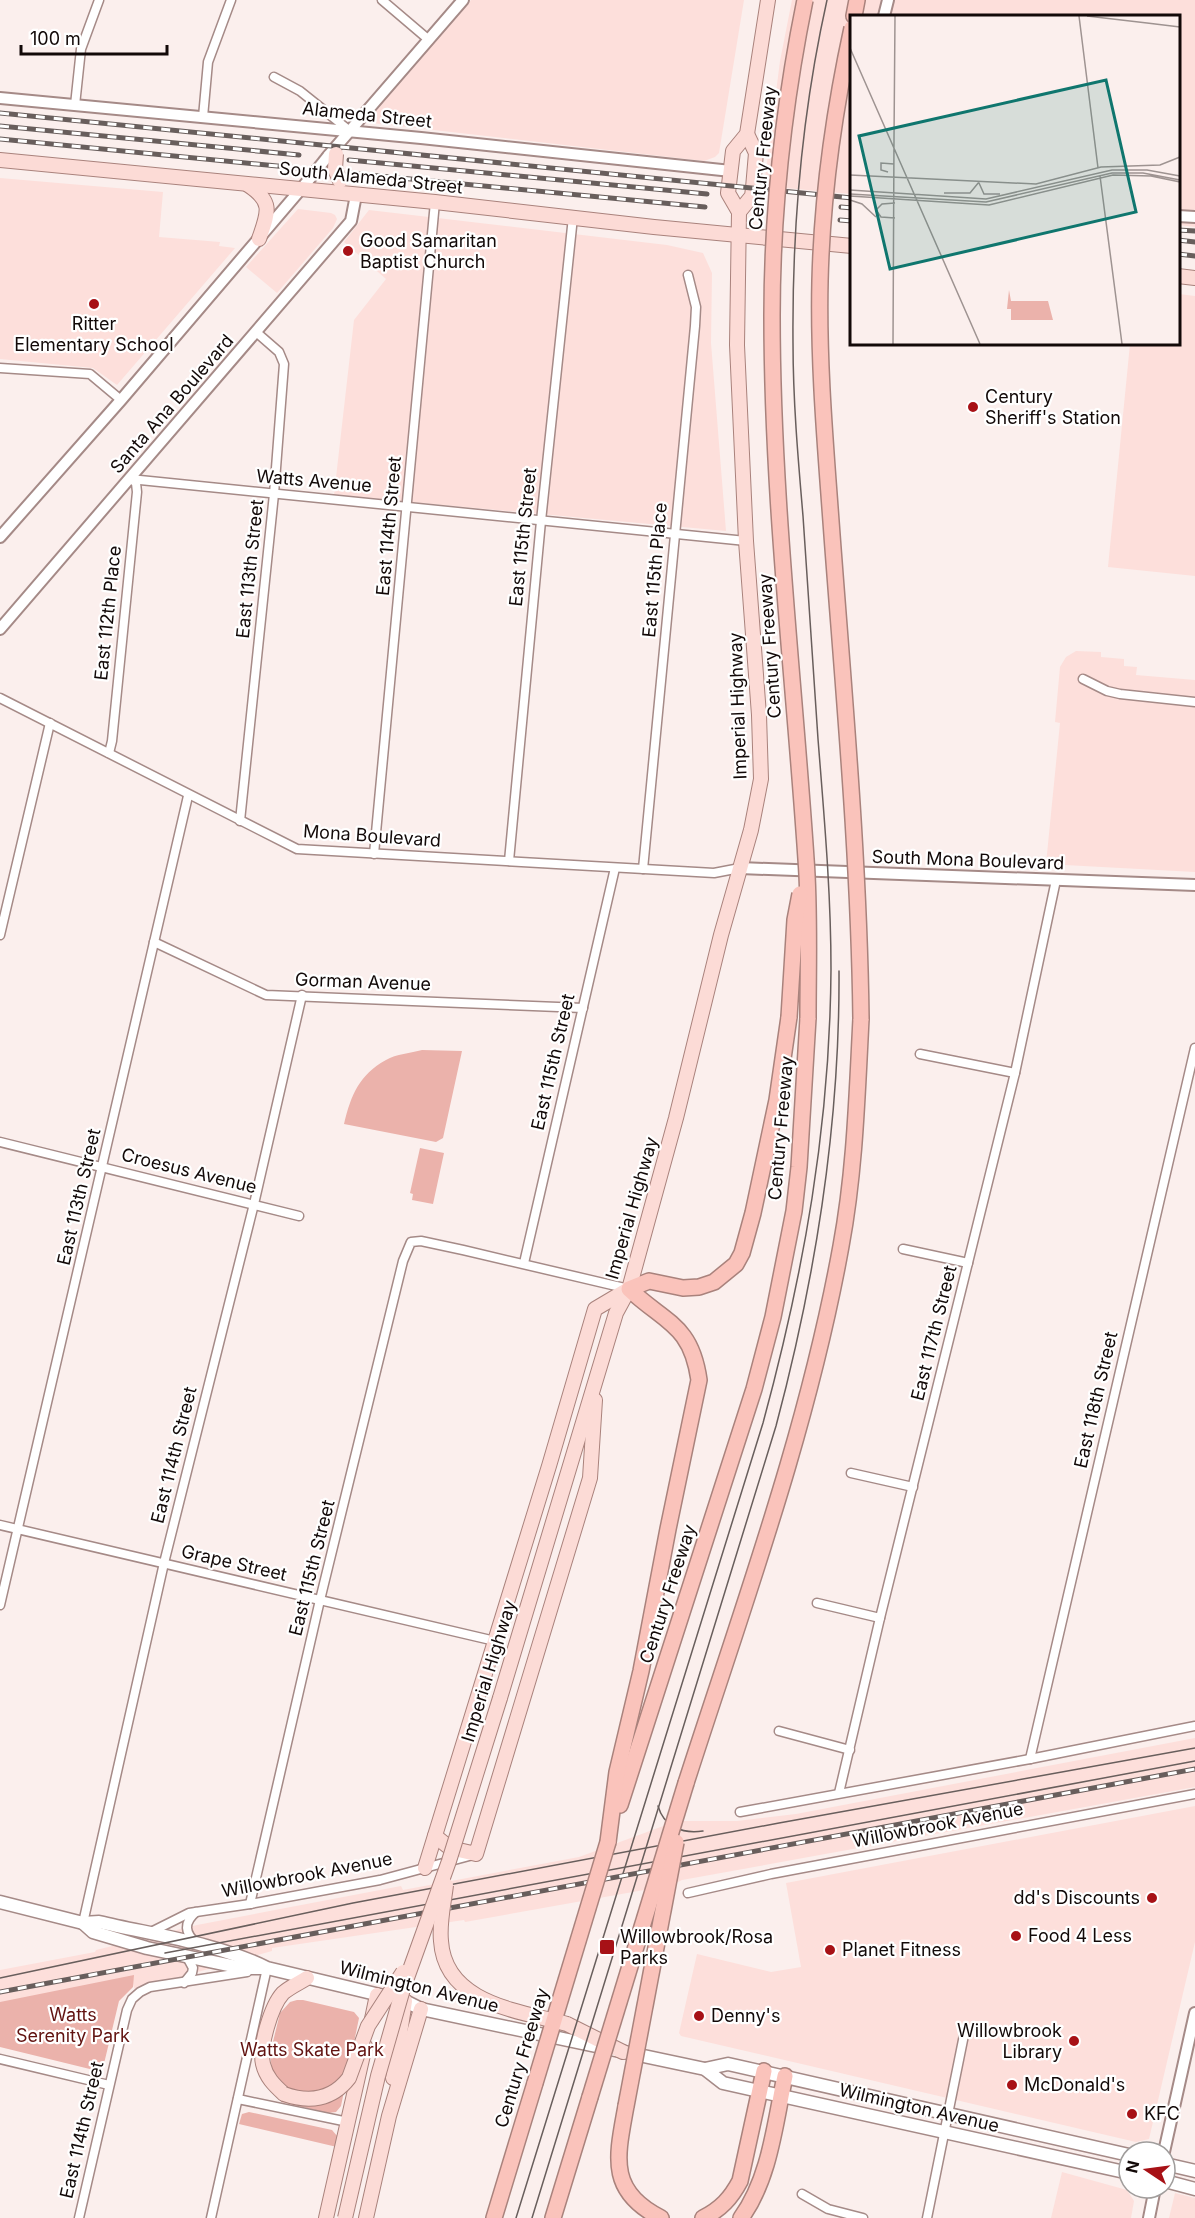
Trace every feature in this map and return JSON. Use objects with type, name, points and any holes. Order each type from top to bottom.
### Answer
[{"type":"highway","name":"Century Freeway","points":[[494,2218],[608,1842],[619,1795],[754,1389],[773,1317],[794,1211],[799,1167],[808,1018],[807,862],[777,468],[772,314],[774,240],[780,166],[789,94],[805,0]]},
{"type":"highway","points":[[854,15],[857,0]]},
{"type":"highway","points":[[553,2218],[686,1783],[777,1497],[824,1329],[842,1244],[855,1139],[861,1019],[858,903],[827,463],[820,281],[824,210],[833,127],[850,38]]},
{"type":"highway","points":[[619,1795],[617,1772],[641,1671],[663,1550],[699,1380],[696,1358],[681,1332],[629,1289],[649,1281],[683,1288],[699,1287],[714,1282],[736,1264],[742,1253],[753,1214],[777,1100],[789,1017],[795,920],[807,862]]},
{"type":"highway","points":[[661,2218],[646,2210],[632,2198],[621,2178],[618,2159],[686,1783]]},
{"type":"highway","points":[[703,2218],[719,2210],[733,2195],[740,2181],[764,2072]]},
{"type":"highway","points":[[741,2218],[758,2190],[785,2076]]},
{"type":"main road","name":"Imperial Highway","points":[[739,212],[728,193],[733,151],[747,134],[768,0]]},
{"type":"main road","name":"Imperial Highway","points":[[345,2218],[378,2076],[414,1955],[449,1861],[616,1312],[629,1289],[755,813],[761,779],[759,716],[746,542],[736,345],[739,212],[752,196],[756,153],[747,134]]},
{"type":"main road","points":[[334,152],[335,169],[340,182],[356,195]]},
{"type":"main road","name":"South Alameda Street","points":[[0,160],[435,202],[737,235]]},
{"type":"main road","points":[[246,184],[261,194],[265,200],[265,222],[259,239]]},
{"type":"main road","points":[[737,235],[850,246]]},
{"type":"main road","points":[[1180,276],[1195,278]]},
{"type":"main road","points":[[425,1868],[595,1309],[629,1289]]},
{"type":"main road","points":[[435,1836],[450,1848],[476,1854],[590,1478],[597,1377]]},
{"type":"main road","points":[[449,1861],[440,1940],[454,1976],[468,1992],[492,2004],[567,2024],[623,2052]]},
{"type":"main road","name":"Wilmington Avenue","points":[[0,1902],[188,1957],[242,1968],[267,1968]]},
{"type":"main road","name":"Wilmington Avenue","points":[[88,1928],[99,1922],[202,1946],[246,1958],[267,1968],[405,2001],[421,2009],[705,2069],[728,2064],[1117,2152]]},
{"type":"main road","points":[[307,1978],[281,1995],[269,2019],[262,2063],[267,2075],[284,2094],[312,2099],[327,2096],[344,2085],[349,2078],[369,2026],[414,1955]]},
{"type":"main road","points":[[326,2218],[377,1995]]},
{"type":"main road","points":[[389,2116],[405,2001]]},
{"type":"main road","points":[[366,2218],[389,2116],[421,2009]]},
{"type":"main road","name":"Wilmington Avenue","points":[[705,2069],[723,2083],[1117,2170]]},
{"type":"main road","points":[[1177,2167],[1195,2171]]},
{"type":"main road","points":[[1177,2184],[1195,2188]]},
{"type":"street","points":[[75,105],[81,50],[99,0]]},
{"type":"street","points":[[203,117],[208,62],[231,0]]},
{"type":"street","points":[[382,0],[429,40]]},
{"type":"street","points":[[0,537],[121,400],[463,0]]},
{"type":"street","points":[[884,15],[888,0]]},
{"type":"street","points":[[274,77],[300,92],[350,131]]},
{"type":"street","name":"Alameda Street","points":[[0,98],[350,131],[731,171]]},
{"type":"street","name":"Santa Ana Boulevard","points":[[0,629],[351,221],[356,195]]},
{"type":"street","name":"East 114th Street","points":[[374,854],[435,202]]},
{"type":"street","points":[[1180,216],[1195,217]]},
{"type":"street","name":"East 115th Street","points":[[509,861],[541,520],[573,217]]},
{"type":"street","name":"East 115th Place","points":[[643,869],[695,326],[696,307],[688,275]]},
{"type":"street","name":"East 113th Street","points":[[240,821],[274,494],[284,364],[279,352],[256,332]]},
{"type":"street","points":[[0,368],[90,374],[121,400]]},
{"type":"street","name":"Watts Avenue","points":[[130,479],[746,542]]},
{"type":"street","name":"East 112th Place","points":[[109,753],[137,489],[136,483],[130,479]]},
{"type":"street","points":[[1083,679],[1107,691],[1120,694],[1195,702]]},
{"type":"street","name":"Mona Boulevard","points":[[0,698],[188,796],[297,849],[714,873],[740,868]]},
{"type":"street","points":[[0,935],[50,723]]},
{"type":"street","name":"East 113th Street","points":[[0,1605],[188,796]]},
{"type":"street","name":"East 115th Street","points":[[250,1904],[320,1600],[403,1261],[411,1242],[421,1241],[524,1263],[615,868]]},
{"type":"street","name":"South Mona Boulevard","points":[[740,868],[1195,885]]},
{"type":"street","name":"East 117th Street","points":[[839,1793],[1015,1073],[1056,880]]},
{"type":"street","name":"Gorman Avenue","points":[[154,942],[266,995],[583,1008]]},
{"type":"street","name":"East 114th Street","points":[[88,1928],[164,1563],[254,1203],[302,995]]},
{"type":"street","name":"East 118th Street","points":[[1030,1759],[1195,1048]]},
{"type":"street","points":[[920,1054],[1015,1073]]},
{"type":"street","name":"Croesus Avenue","points":[[0,1142],[254,1203],[299,1216]]},
{"type":"street","points":[[903,1249],[968,1263]]},
{"type":"street","points":[[524,1263],[629,1289]]},
{"type":"street","points":[[851,1473],[913,1487]]},
{"type":"street","name":"Grape Street","points":[[0,1525],[495,1641]]},
{"type":"street","points":[[817,1603],[880,1618]]},
{"type":"street","points":[[740,1812],[1195,1726]]},
{"type":"street","points":[[778,1731],[850,1750]]},
{"type":"street","name":"Willowbrook Avenue","points":[[688,1893],[771,1874],[1195,1794]]},
{"type":"street","name":"Willowbrook Avenue","points":[[146,1933],[180,1916],[196,1912],[380,1880],[476,1854]]},
{"type":"street","points":[[196,1912],[187,1923],[186,1930],[194,1941],[202,1946]]},
{"type":"street","points":[[183,1983],[192,1973],[193,1968],[188,1957]]},
{"type":"street","points":[[211,2218],[267,1968]]},
{"type":"street","name":"East 114th Street","points":[[79,2218],[121,2031],[132,1999],[150,1987],[267,1968]]},
{"type":"street","points":[[1167,2140],[1195,2013]]},
{"type":"street","points":[[927,2218],[964,2035]]},
{"type":"street","points":[[0,2059],[109,2085]]},
{"type":"street","points":[[238,2099],[348,2122]]},
{"type":"street","points":[[802,2194],[828,2209],[863,2218]]},
{"type":"street","points":[[1149,2218],[1153,2200]]},
{"type":"shaded area","points":[[471,0],[744,0],[719,153],[704,161],[373,123],[372,115]]},
{"type":"shaded area","points":[[792,0],[1195,0],[1195,227],[1180,225],[1180,15],[850,15],[850,194],[764,186],[780,61]]},
{"type":"shaded area","name":"Ritter Elementary School","points":[[0,178],[163,192],[159,237],[220,242],[219,246],[235,248],[117,385],[93,368],[0,359]]},
{"type":"shaded area","points":[[298,209],[331,213],[337,219],[333,228],[277,293],[246,267]]},
{"type":"shaded area","points":[[369,210],[667,245],[703,253],[712,273],[711,343],[726,531],[334,495],[354,320],[386,279],[344,242]]},
{"type":"shaded area","points":[[1180,294],[1195,296],[1195,576],[1108,567],[1130,345],[1180,345]]},
{"type":"shaded area","points":[[1076,651],[1101,652],[1101,657],[1124,659],[1124,666],[1137,667],[1136,675],[1195,680],[1195,872],[1046,864],[1060,723],[1055,722],[1060,667],[1066,657]]},
{"type":"shaded area","points":[[1195,1738],[1195,1787],[682,1880],[672,1885],[465,1922],[464,1920],[272,1948],[272,1951],[180,1977],[149,1983],[135,1990],[132,1981],[0,2004],[0,1970],[95,1952],[197,1925],[401,1886],[403,1890],[579,1857],[677,1821],[737,1821],[796,1814]]},
{"type":"shaded area","points":[[1195,1806],[1195,1942],[1149,2139],[1127,2140],[681,2036],[679,2033],[697,1954],[771,1972],[801,1967],[786,1883]]},
{"type":"shaded area","points":[[1062,2172],[1117,2187],[1117,2200],[1134,2201],[1131,2218],[1051,2218]]},
{"type":"shaded area","points":[[1177,2194],[1195,2198],[1195,2218],[1169,2218],[1173,2200],[1177,2200]]},
{"type":"green space","points":[[422,1050],[462,1051],[443,1138],[436,1142],[344,1124],[353,1095],[369,1072],[390,1058]]},
{"type":"green space","points":[[420,1148],[444,1153],[433,1204],[412,1200],[413,1194],[410,1193]]},
{"type":"green space","name":"Watts Serenity Park","points":[[134,1975],[133,1987],[119,2001],[102,2072],[0,2047],[0,2002]]},
{"type":"green space","name":"Watts Skate Park","points":[[297,2000],[354,2012],[359,2018],[341,2106],[336,2112],[328,2113],[281,2102],[286,2089],[272,2070],[270,2054],[280,2013],[290,2002]]},
{"type":"green space","points":[[249,2112],[332,2130],[338,2137],[337,2147],[239,2124],[242,2114]]},
{"type":"tram line","points":[[516,2218],[763,1423],[791,1310],[820,1142],[826,1085],[831,940],[827,854],[795,408],[793,300],[800,171],[811,85],[827,0]]},
{"type":"tram line","points":[[532,2218],[776,1426],[790,1370],[814,1257],[830,1144],[838,1029],[839,971]]},
{"type":"tram line","points":[[0,1978],[353,1903],[1195,1748]]},
{"type":"tram line","points":[[165,1953],[1195,1761]]},
{"type":"tram line","points":[[658,1806],[665,1819],[675,1828],[695,1832],[703,1831]]},
{"type":"railway","points":[[0,113],[850,198]]},
{"type":"railway","points":[[0,126],[299,155]]},
{"type":"railway","points":[[0,139],[298,168]]},
{"type":"railway","points":[[349,160],[707,194]]},
{"type":"railway","points":[[348,173],[705,207]]},
{"type":"railway","points":[[841,207],[850,208]]},
{"type":"railway","points":[[840,220],[850,221]]},
{"type":"railway","points":[[1180,230],[1195,231]]},
{"type":"railway","points":[[1180,240],[1195,242]]},
{"type":"railway","points":[[1180,254],[1195,256]]},
{"type":"railway","points":[[0,1992],[1195,1769]]},
{"type":"place","name":"Good Samaritan Baptist Church","points":[[348,251]]},
{"type":"place","name":"Ritter Elementary School","points":[[94,304]]},
{"type":"place","name":"Century Sheriff's Station","points":[[973,407]]},
{"type":"place","name":"dd's Discounts","points":[[1152,1898]]},
{"type":"place","name":"Food 4 Less","points":[[1016,1936]]},
{"type":"place","name":"Willowbrook/Rosa Parks","points":[[607,1947]]},
{"type":"place","name":"Planet Fitness","points":[[830,1950]]},
{"type":"place","name":"Denny's","points":[[699,2016]]},
{"type":"place","name":"Willowbrook Library","points":[[1074,2041]]},
{"type":"place","name":"McDonald's","points":[[1012,2085]]},
{"type":"place","name":"KFC","points":[[1132,2114]]}]
